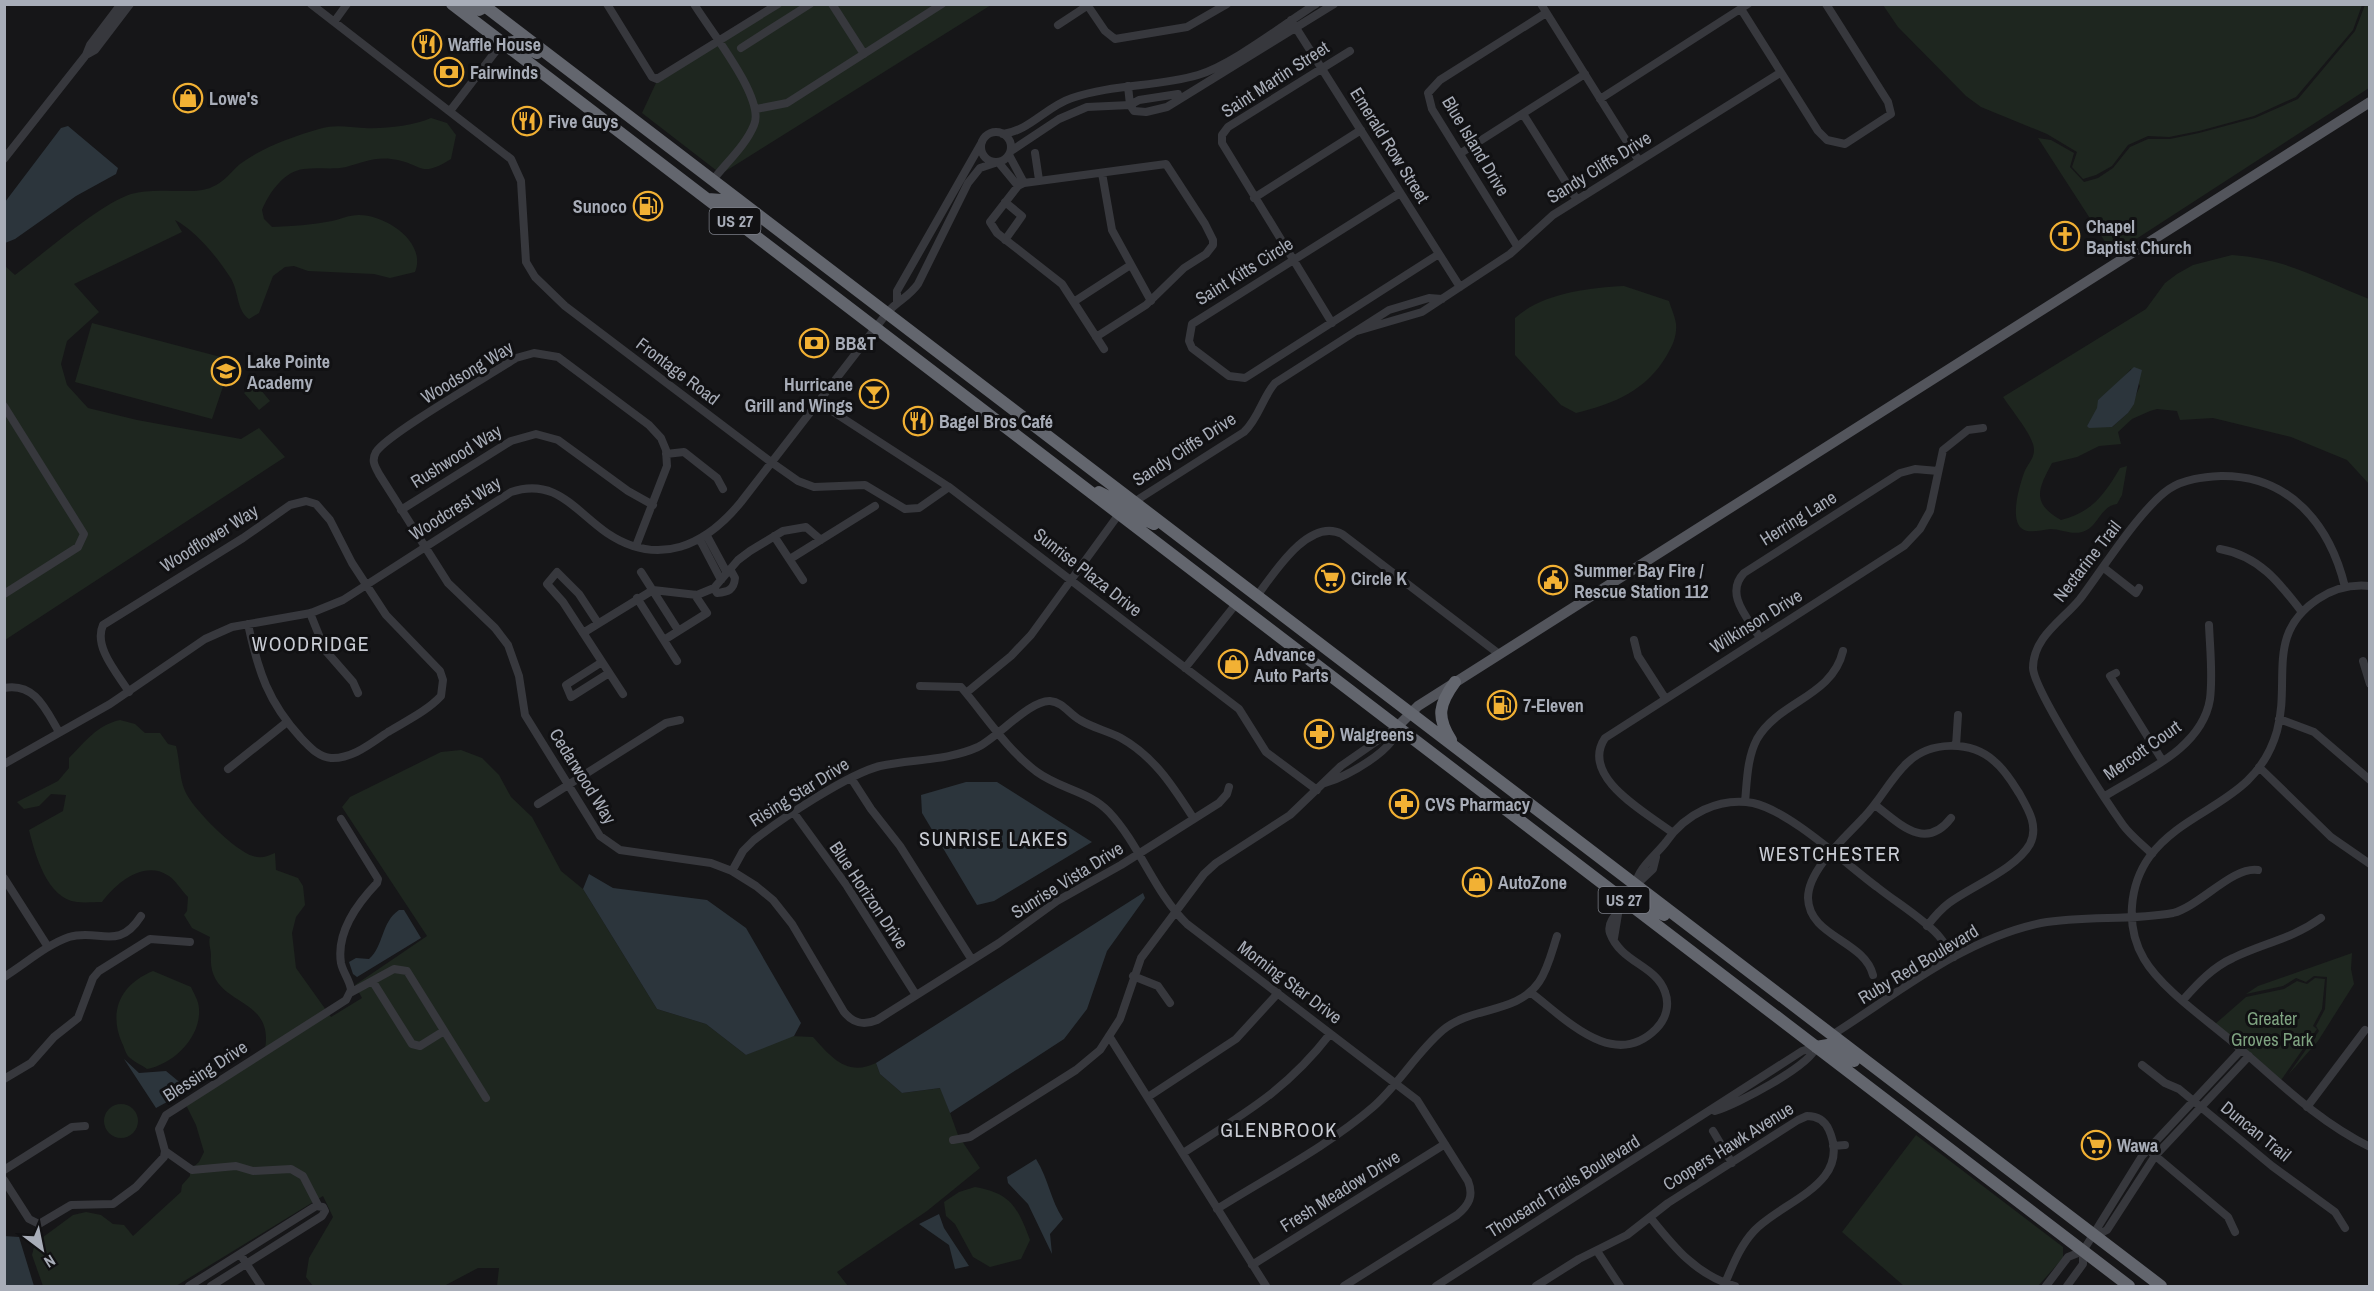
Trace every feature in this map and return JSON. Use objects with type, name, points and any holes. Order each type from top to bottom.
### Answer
[{"type":"highway","name":"US 27","points":[[452,4],[2129,1287]]},
{"type":"highway","points":[[467,4],[480,10],[486,5]]},
{"type":"highway","name":"US 27","points":[[486,5],[2161,1287]]},
{"type":"highway","points":[[502,43],[514,42],[567,69]]},
{"type":"highway","points":[[650,156],[698,179],[713,180]]},
{"type":"highway","points":[[708,199],[721,200],[770,224]]},
{"type":"highway","points":[[1076,481],[1120,503],[1134,502]]},
{"type":"highway","points":[[1119,514],[1131,513],[1176,534]]},
{"type":"highway","points":[[1455,682],[1445,696],[1439,711],[1444,729],[1457,748]]},
{"type":"highway","points":[[1579,865],[1622,886],[1636,885]]},
{"type":"highway","points":[[1627,902],[1634,899],[1640,901],[1669,918],[1737,971],[1754,976]]},
{"type":"highway","points":[[1816,1047],[1823,1044],[1860,1064],[1929,1117],[1941,1119]]},
{"type":"main road","points":[[1397,727],[1410,713],[1455,682],[2370,102]]},
{"type":"street","points":[[4,159],[86,55],[90,45],[121,4]]},
{"type":"street","points":[[86,55],[95,50],[130,4]]},
{"type":"street","name":"Frontage Road","points":[[311,4],[511,159],[521,181],[526,262],[535,277],[565,306],[771,462],[814,487],[865,485],[905,509],[919,508],[949,486]]},
{"type":"street","points":[[334,22],[347,4]]},
{"type":"street","points":[[607,4],[652,77],[657,79],[778,4]]},
{"type":"street","points":[[694,4],[750,91],[756,110],[756,123],[713,180]]},
{"type":"street","points":[[741,48],[810,4]]},
{"type":"street","points":[[832,4],[864,54]]},
{"type":"street","points":[[756,110],[786,103],[942,4]]},
{"type":"street","points":[[1058,25],[1089,5],[1105,31],[1115,39],[1187,27],[1227,4]]},
{"type":"street","points":[[1128,86],[1130,105],[1134,111],[1146,112],[1167,107],[1179,97],[1294,24],[1316,4]]},
{"type":"street","points":[[897,302],[897,291],[988,134],[1014,132],[1070,99],[1090,92],[1173,80],[1210,70],[1334,4]]},
{"type":"street","points":[[1541,4],[1639,160]]},
{"type":"street","points":[[1600,99],[1745,7],[1780,73],[1818,130],[1827,140],[1836,144],[1845,144],[1891,114],[1888,102],[1826,4]]},
{"type":"street","name":"Blue Island Drive","points":[[1517,246],[1432,109],[1429,100],[1431,88],[1440,80],[1546,13]]},
{"type":"street","name":"Emerald Row Street","points":[[1294,24],[1460,287]]},
{"type":"street","points":[[450,111],[502,43]]},
{"type":"street","name":"Saint Martin Street","points":[[1332,323],[1224,150],[1222,135],[1228,127],[1350,51]]},
{"type":"street","name":"Sandy Cliffs Drive","points":[[1357,332],[1422,312],[1510,254],[1543,222],[1780,73]]},
{"type":"street","points":[[1461,153],[1585,74]]},
{"type":"street","points":[[1173,80],[1179,97]]},
{"type":"street","points":[[997,163],[1077,111],[1097,104],[1130,105]]},
{"type":"street","points":[[1523,114],[1577,200]]},
{"type":"street","points":[[1254,198],[1361,130]]},
{"type":"street","points":[[1003,134],[1010,141],[1010,153],[1021,184]]},
{"type":"street","points":[[982,142],[983,156],[997,163],[1021,184]]},
{"type":"street","points":[[1035,153],[1039,180]]},
{"type":"street","name":"Woodcrest Way","points":[[4,764],[129,692],[205,639],[248,624],[310,613],[338,602],[504,495],[529,487],[551,490],[607,533],[636,546],[670,549],[703,538],[732,513],[887,313],[897,302],[908,298],[918,284],[946,225],[974,174],[980,168],[997,163]]},
{"type":"street","points":[[1096,337],[1151,301],[1184,268],[1211,249],[1213,240],[1166,164],[1021,184],[990,222],[992,228],[1005,240],[1062,284],[1075,301],[1096,337],[1104,349]]},
{"type":"street","points":[[1102,173],[1112,230],[1151,301]]},
{"type":"street","name":"Saint Kitts Circle","points":[[1400,193],[1192,324],[1189,341],[1192,348],[1229,376],[1245,378],[1439,254]]},
{"type":"street","points":[[1005,202],[1022,216],[1005,240]]},
{"type":"street","points":[[937,220],[946,225]]},
{"type":"street","points":[[1075,301],[1130,266]]},
{"type":"street","name":"Sandy Cliffs Drive","points":[[1134,502],[1244,432],[1256,418],[1267,392],[1275,382],[1389,310],[1429,298],[1442,299]]},
{"type":"street","points":[[1401,305],[1405,319]]},
{"type":"street","name":"Woodsong Way","points":[[424,547],[374,463],[380,447],[516,358],[534,353],[558,357],[652,428],[663,441],[666,454]]},
{"type":"street","name":"Sunrise Plaza Drive","points":[[818,402],[949,486],[1071,579],[1243,713],[1266,752],[1317,790]]},
{"type":"street","points":[[4,594],[78,546],[84,539],[83,529],[5,408]]},
{"type":"street","name":"Wilkinson Drive","points":[[1672,833],[1612,785],[1603,773],[1599,759],[1601,746],[1607,736],[1909,542],[1930,511],[1942,454],[1948,444],[1971,429],[1983,428]]},
{"type":"street","name":"Rushwood Way","points":[[401,510],[511,441],[536,434],[550,436],[564,443],[628,491],[653,505]]},
{"type":"street","points":[[636,546],[665,474],[666,454],[684,452],[717,478],[723,489]]},
{"type":"street","name":"Herring Lane","points":[[1760,638],[1736,598],[1736,584],[1744,573],[1900,473],[1915,469],[1938,471]]},
{"type":"street","name":"Nectarine Trail","points":[[2152,854],[2130,833],[2038,689],[2033,668],[2040,642],[2074,607],[2152,505],[2170,488],[2196,478],[2238,477],[2269,485],[2306,510],[2330,542],[2345,587]]},
{"type":"street","name":"Woodflower Way","points":[[129,692],[104,652],[100,637],[103,625],[297,502],[311,502],[325,513],[366,585]]},
{"type":"street","points":[[790,559],[875,506]]},
{"type":"street","points":[[920,686],[961,687],[966,693],[1022,646],[1119,514]]},
{"type":"street","points":[[583,633],[651,591],[695,595],[714,588],[738,560],[774,536],[796,527],[806,527],[821,540]]},
{"type":"street","points":[[1257,596],[1290,553],[1316,534],[1331,529],[1342,534],[1499,654]]},
{"type":"street","points":[[774,536],[803,580]]},
{"type":"street","points":[[703,538],[726,574],[735,578],[733,587],[729,591],[717,593],[714,588]]},
{"type":"street","name":"Cedarwood Way","points":[[424,547],[448,583],[495,628],[508,645],[519,676],[525,715],[596,830],[614,847],[631,853],[698,860],[732,871],[762,890],[783,912],[843,1012],[851,1020],[862,1023],[873,1022],[916,995]]},
{"type":"street","points":[[2220,549],[2241,554],[2261,565],[2278,581],[2302,612]]},
{"type":"street","points":[[2104,568],[2136,593],[2139,588]]},
{"type":"street","points":[[598,623],[579,594],[557,572],[546,584],[563,602],[623,694]]},
{"type":"street","points":[[641,572],[678,630]]},
{"type":"street","points":[[248,624],[264,684],[287,722],[319,754],[330,758],[347,756],[418,714],[441,696],[443,680],[440,671],[396,627],[366,585]]},
{"type":"street","points":[[2370,586],[2345,587],[2319,598],[2302,612],[2288,632],[2282,653],[2280,719],[2271,746],[2259,767],[2233,794],[2171,836],[2152,854],[2136,884],[2132,915],[2138,946],[2143,958],[2157,976],[2307,1107],[2370,1147]]},
{"type":"street","points":[[664,640],[707,613],[695,595]]},
{"type":"street","points":[[637,598],[677,661]]},
{"type":"street","points":[[1185,668],[1236,604]]},
{"type":"street","points":[[310,613],[325,650],[353,682],[358,693]]},
{"type":"street","name":"Mercott Court","points":[[2105,796],[2187,742],[2205,717],[2210,691],[2209,625]]},
{"type":"street","points":[[1635,640],[1638,656],[1665,698]]},
{"type":"street","points":[[1746,802],[1750,760],[1760,735],[1777,716],[1828,681],[1843,651]]},
{"type":"street","points":[[602,662],[566,685],[571,697],[609,674]]},
{"type":"street","points":[[2363,662],[2370,684]]},
{"type":"street","points":[[2116,673],[2110,676],[2162,760]]},
{"type":"street","points":[[4,688],[16,687],[34,694],[59,732]]},
{"type":"street","name":"Morning Star Drive","points":[[966,693],[1021,758],[1056,783],[1085,795],[1103,806],[1116,821],[1175,911],[1197,932],[1420,1103],[1475,1196],[1457,1215],[1344,1287]]},
{"type":"street","name":"Rising Star Drive","points":[[732,871],[740,855],[753,840],[851,778],[879,766],[958,754],[982,745],[1035,704],[1047,701],[1057,702],[1080,721],[1118,736],[1144,754],[1168,780],[1194,819]]},
{"type":"street","points":[[1956,746],[1958,715]]},
{"type":"street","points":[[2280,719],[2314,732],[2370,780]]},
{"type":"street","points":[[538,804],[666,723],[680,720]]},
{"type":"street","points":[[228,769],[287,722]]},
{"type":"street","points":[[953,1140],[970,1137],[1076,1070],[1095,1054],[1122,1014],[1133,976],[1144,952],[1212,866],[1290,815],[1341,766],[1397,727]]},
{"type":"street","points":[[1873,975],[1863,957],[1818,922],[1810,911],[1808,897],[1814,876],[1910,760],[1928,750],[1956,746],[1981,752],[2003,769],[2029,809],[2033,824],[2032,837],[2028,847],[2014,861],[1951,901],[1927,926]]},
{"type":"street","points":[[2259,767],[2331,837],[2370,864]]},
{"type":"street","points":[[851,778],[870,809],[903,851],[972,960]]},
{"type":"street","name":"Sunrise Vista Drive","points":[[916,995],[1057,902],[1138,855],[1222,801],[1229,787]]},
{"type":"street","points":[[1636,885],[1639,874],[1656,857],[1672,833],[1693,816],[1709,807],[1728,802],[1746,802],[1777,812],[1927,926],[1954,957]]},
{"type":"street","points":[[1875,805],[1905,828],[1919,834],[1939,830],[1951,818]]},
{"type":"street","name":"Blue Horizon Drive","points":[[794,813],[847,886],[916,995]]},
{"type":"street","points":[[340,819],[378,879],[377,884],[354,909],[342,943],[341,961],[351,993]]},
{"type":"street","name":"Ruby Red Boulevard","points":[[1832,1035],[1954,957],[2003,934],[2038,924],[2068,919],[2168,914],[2183,910],[2241,873],[2258,870]]},
{"type":"street","points":[[4,878],[48,947]]},
{"type":"street","points":[[1530,992],[1600,1042],[1621,1046],[1645,1038],[1664,1018],[1667,1004],[1665,991],[1653,975],[1622,953],[1610,932],[1611,921],[1627,902]]},
{"type":"street","points":[[4,977],[48,947],[76,936],[112,938],[130,930],[141,916]]},
{"type":"street","points":[[2183,1000],[2204,978],[2225,962],[2285,939],[2321,918]]},
{"type":"street","points":[[1217,1209],[1347,1127],[1396,1084],[1436,1037],[1464,1016],[1508,1004],[1530,992],[1544,972],[1557,936]]},
{"type":"street","points":[[4,1079],[31,1063],[54,1037],[78,1018],[93,978],[99,971],[150,939],[190,942]]},
{"type":"street","name":"Blessing Drive","points":[[165,1151],[159,1129],[166,1115],[344,1002],[351,993],[399,968],[407,971],[444,1031]]},
{"type":"street","points":[[1133,976],[1158,986],[1170,1003]]},
{"type":"street","points":[[373,982],[412,1044],[420,1046],[444,1031],[486,1098]]},
{"type":"street","points":[[1148,1097],[1236,1039],[1278,993]]},
{"type":"street","points":[[2307,1107],[2365,1030]]},
{"type":"street","points":[[1183,1153],[1278,1091],[1303,1067],[1330,1034]]},
{"type":"street","points":[[1109,1036],[1266,1287]]},
{"type":"street","name":"Thousand Trails Boulevard","points":[[1436,1287],[1774,1069],[1806,1049],[1816,1047]]},
{"type":"street","name":"Thousand Trails Boulevard","points":[[1708,1113],[1739,1103],[1810,1059],[1816,1047]]},
{"type":"street","points":[[2095,1236],[2098,1223],[2147,1149],[2241,1050]]},
{"type":"street","points":[[2046,1287],[2068,1257],[2083,1251],[2095,1236],[2107,1230],[2155,1156],[2248,1056]]},
{"type":"street","name":"Duncan Trail","points":[[2142,1065],[2192,1100],[2272,1166],[2335,1212],[2345,1228]]},
{"type":"street","points":[[1774,1069],[1779,1078]]},
{"type":"street","name":"Coopers Hawk Avenue","points":[[1538,1286],[1627,1235],[1650,1217],[1807,1116],[1816,1117],[1825,1124],[1833,1146]]},
{"type":"street","points":[[4,1170],[72,1127],[85,1125]]},
{"type":"street","points":[[1713,1131],[1732,1163]]},
{"type":"street","name":"Fresh Meadow Drive","points":[[1252,1265],[1445,1144]]},
{"type":"street","points":[[1725,1283],[1740,1251],[1756,1230],[1814,1189],[1824,1178],[1832,1160],[1833,1146],[1845,1145]]},
{"type":"street","points":[[2147,1149],[2228,1217],[2235,1232]]},
{"type":"street","points":[[4,1180],[28,1218],[39,1224],[71,1205],[113,1204],[150,1173],[165,1151],[192,1170],[236,1166],[253,1171],[291,1169],[303,1176],[318,1205],[324,1209],[322,1216],[212,1287]]},
{"type":"street","points":[[189,1287],[318,1205]]},
{"type":"street","points":[[1650,1217],[1685,1258],[1705,1273],[1735,1287]]},
{"type":"street","points":[[1596,1251],[1620,1287]]},
{"type":"street","points":[[2067,1287],[2084,1264],[2083,1251]]},
{"type":"street","points":[[240,1254],[261,1287]]},
{"type":"green space","points":[[783,5],[991,5],[721,174],[642,113],[656,83]]},
{"type":"green space","points":[[1883,5],[2362,5],[2353,30],[2296,97],[2254,116],[2199,131],[2169,137],[2148,136],[2128,145],[2112,166],[2083,179],[2072,167],[2077,152],[2047,134],[1981,107],[1966,96],[1898,27]]},
{"type":"green space","points":[[2365,5],[2369,5],[2369,88],[2113,254],[2038,138],[2051,140],[2074,153],[2070,167],[2084,182],[2098,178],[2113,168],[2130,147],[2148,139],[2170,139],[2255,118],[2298,99],[2355,31]]},
{"type":"green space","points":[[431,118],[447,123],[456,135],[451,159],[440,165],[426,169],[401,161],[379,159],[341,168],[309,168],[297,171],[278,184],[262,210],[264,219],[272,227],[332,221],[355,215],[370,216],[381,220],[402,232],[410,241],[417,261],[415,272],[390,278],[374,274],[308,271],[294,266],[285,267],[273,276],[259,313],[249,319],[242,310],[233,282],[219,261],[206,245],[175,220],[182,232],[74,284],[99,312],[67,341],[61,364],[67,385],[88,408],[137,420],[241,439],[259,428],[285,457],[5,640],[5,266],[15,275],[88,218],[118,199],[141,192],[204,190],[224,180],[249,158],[298,135],[331,127],[372,128],[407,125]]},
{"type":"green space","points":[[2232,255],[2252,257],[2287,265],[2369,299],[2369,484],[2347,460],[2291,437],[2213,418],[2180,420],[2177,411],[2157,409],[2132,419],[2118,432],[2121,444],[2099,446],[2077,457],[2052,463],[2043,480],[2040,495],[2045,508],[2061,520],[2081,513],[2089,507],[2103,494],[2120,468],[2127,466],[2122,495],[2117,504],[2107,509],[2092,526],[2078,533],[2050,529],[2027,531],[2021,528],[2016,515],[2017,496],[2034,449],[2028,433],[2003,397],[2146,309],[2165,283],[2193,265]],"holes":[[[2131,369],[2140,386],[2128,413],[2112,427],[2087,426],[2098,408],[2098,400],[2114,388]]]},
{"type":"green space","points":[[1624,286],[1669,301],[1676,324],[1673,344],[1650,378],[1628,394],[1576,413],[1561,405],[1515,355],[1515,318],[1552,297],[1581,290]]},
{"type":"green space","points":[[92,323],[232,360],[212,419],[75,382]]},
{"type":"green space","points":[[255,383],[270,401],[259,410],[244,393]]},
{"type":"green space","points":[[120,720],[135,724],[145,733],[160,733],[168,744],[176,746],[185,791],[196,808],[225,838],[256,857],[275,853],[276,870],[298,878],[303,886],[305,905],[296,917],[292,933],[296,968],[331,1017],[362,998],[355,985],[427,936],[342,807],[350,797],[441,752],[461,750],[482,758],[499,775],[511,797],[532,817],[561,871],[583,889],[657,1009],[706,1024],[746,1055],[790,1036],[813,1037],[840,1063],[856,1068],[876,1063],[880,1074],[902,1093],[941,1088],[958,1135],[980,1168],[927,1211],[837,1272],[848,1286],[497,1286],[499,1268],[478,1268],[444,1286],[313,1286],[306,1277],[309,1258],[333,1217],[323,1196],[176,1286],[43,1286],[32,1255],[35,1243],[73,1215],[86,1212],[101,1215],[113,1224],[124,1225],[133,1236],[181,1192],[182,1185],[190,1176],[190,1170],[199,1162],[204,1152],[196,1125],[185,1103],[265,1049],[265,1031],[260,1018],[219,984],[213,972],[210,937],[192,928],[184,915],[187,911],[188,897],[172,878],[160,871],[141,872],[123,881],[102,902],[77,902],[58,893],[50,884],[39,863],[29,830],[63,811],[66,795],[51,794],[39,806],[24,809],[17,802],[58,781],[69,768],[69,758],[86,740],[98,730]]},
{"type":"green space","points":[[2352,953],[2351,969],[2354,984],[2318,1041],[2288,1075],[2319,1031],[2316,1026],[2325,1009],[2327,977],[2314,976],[2306,982],[2296,978],[2283,986],[2246,994],[2258,986]]},
{"type":"green space","points":[[153,971],[191,987],[199,1009],[196,1029],[184,1048],[167,1061],[147,1069],[127,1054],[116,1020],[120,1000],[125,991],[133,983]]},
{"type":"green space","name":"Greater Groves Park","points":[[2315,978],[2325,979],[2322,1009],[2313,1026],[2317,1029],[2279,1083],[2214,1025],[2246,997],[2284,989],[2297,981],[2307,984]]},
{"type":"green space","points":[[121,1104],[133,1109],[138,1121],[133,1133],[121,1138],[109,1133],[104,1121],[109,1109]]},
{"type":"green space","points":[[1916,1135],[2063,1247],[2063,1258],[2038,1286],[1904,1286],[1842,1232]]},
{"type":"green space","points":[[975,1187],[997,1193],[1012,1204],[1017,1211],[1030,1240],[1021,1259],[990,1267],[973,1257],[955,1224],[946,1216],[944,1202],[959,1192]]},
{"type":"shaded area","points":[[68,126],[118,168],[116,174],[76,196],[15,239],[5,243],[5,202],[61,128]]},
{"type":"shaded area","points":[[2134,367],[2142,370],[2134,404],[2128,413],[2112,427],[2089,428],[2087,426],[2097,408],[2098,400]]},
{"type":"shaded area","points":[[966,782],[997,782],[1092,842],[994,901],[977,905],[922,813],[921,795]]},
{"type":"shaded area","points":[[589,874],[613,888],[707,900],[746,928],[801,1023],[794,1036],[746,1055],[706,1024],[657,1009],[583,889]]},
{"type":"shaded area","points":[[1143,893],[1145,898],[1107,951],[1087,1009],[1064,1039],[950,1113],[940,1088],[902,1093],[880,1074],[876,1063]]},
{"type":"shaded area","points":[[399,910],[404,910],[421,938],[357,977],[353,974],[349,962],[356,958],[369,959],[374,954],[389,921]]},
{"type":"shaded area","points":[[124,1059],[139,1073],[166,1071],[189,1090],[156,1108]]},
{"type":"shaded area","points":[[1036,1159],[1063,1219],[1050,1234],[1052,1254],[1028,1204],[1008,1183],[1007,1177]]},
{"type":"shaded area","points":[[939,1214],[944,1228],[969,1266],[955,1269],[949,1245],[919,1224]]},
{"type":"shaded area","points":[[4,1236],[19,1237],[34,1286],[5,1286]]},
{"type":"place","name":"Waffle House","points":[[427,44]]},
{"type":"place","name":"Fairwinds","points":[[449,72]]},
{"type":"place","name":"Lowe's","points":[[188,98]]},
{"type":"place","name":"Five Guys","points":[[527,121]]},
{"type":"place","name":"Sunoco","points":[[648,206]]},
{"type":"place","name":"Chapel Baptist Church","points":[[2065,236]]},
{"type":"place","name":"BB&T","points":[[814,343]]},
{"type":"place","name":"Lake Pointe Academy","points":[[226,371]]},
{"type":"place","name":"Hurricane Grill and Wings","points":[[874,394]]},
{"type":"place","name":"Bagel Bros Café","points":[[918,421]]},
{"type":"place","name":"Circle K","points":[[1330,578]]},
{"type":"place","name":"Summer Bay Fire / Rescue Station 112","points":[[1553,580]]},
{"type":"place","name":"Advance Auto Parts","points":[[1233,664]]},
{"type":"place","name":"7-Eleven","points":[[1502,705]]},
{"type":"place","name":"Walgreens","points":[[1319,734]]},
{"type":"place","name":"CVS Pharmacy","points":[[1404,804]]},
{"type":"place","name":"AutoZone","points":[[1477,882]]},
{"type":"place","name":"Wawa","points":[[2096,1145]]},
{"type":"district","name":"WOODRIDGE","points":[[311,643]]},
{"type":"district","name":"SUNRISE LAKES","points":[[994,838]]},
{"type":"district","name":"WESTCHESTER","points":[[1830,853]]},
{"type":"district","name":"GLENBROOK","points":[[1279,1129]]}]
